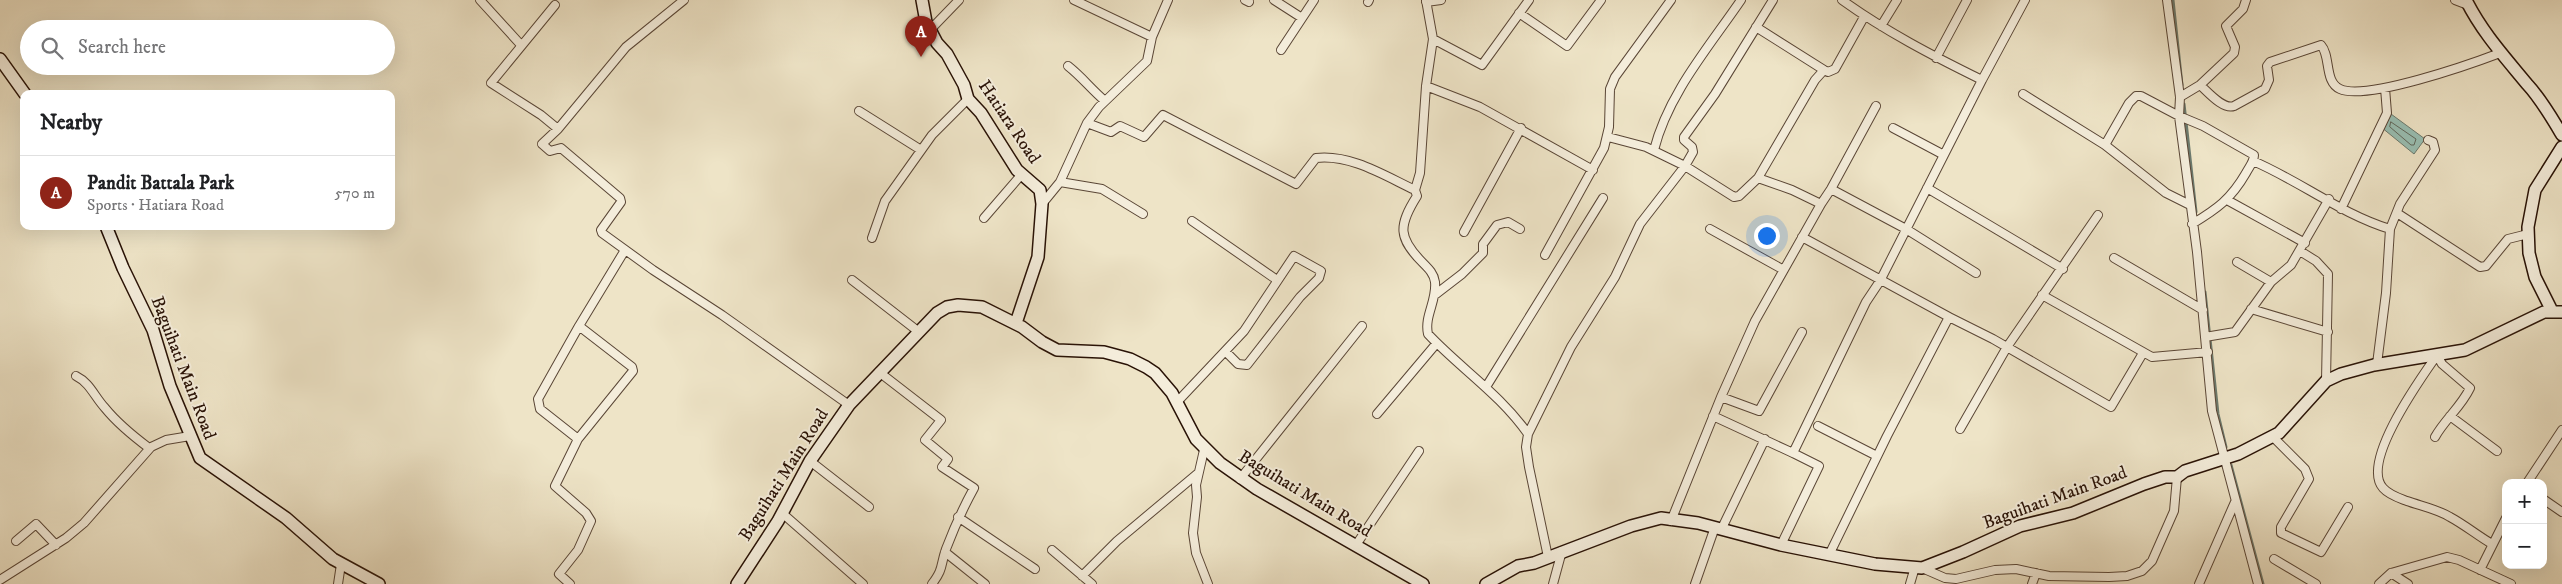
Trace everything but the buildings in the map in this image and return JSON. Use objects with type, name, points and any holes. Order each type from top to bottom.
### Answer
[{"type":"street","points":[[480,0],[521,45]]},
{"type":"street","points":[[684,0],[626,47],[558,129],[542,144],[550,151],[562,148],[620,198],[619,205],[601,230],[602,233],[722,314],[849,405]]},
{"type":"street","name":"Hatiara Road","points":[[922,0],[926,22],[964,85],[968,99],[981,113],[1022,174],[1040,190],[1042,204],[1038,257],[1016,323]]},
{"type":"street","points":[[930,30],[959,0]]},
{"type":"street","points":[[1074,0],[1152,37]]},
{"type":"street","points":[[1042,204],[1060,182],[1087,123],[1147,60],[1152,37],[1168,0]]},
{"type":"street","points":[[1274,0],[1302,18]]},
{"type":"street","points":[[1281,50],[1314,0]]},
{"type":"street","points":[[1441,0],[1426,1],[1433,39],[1426,86],[1417,196],[1404,219],[1404,236],[1409,247],[1435,278],[1436,294],[1426,325],[1428,334],[1436,344],[1513,413],[1528,434]]},
{"type":"street","points":[[1433,39],[1482,65],[1529,0]]},
{"type":"street","points":[[1520,13],[1567,46],[1601,0]]},
{"type":"street","points":[[1545,255],[1593,170],[1608,138],[1610,88],[1615,77],[1671,0]]},
{"type":"street","points":[[1654,150],[1666,114],[1676,96],[1741,0]]},
{"type":"street","points":[[1548,557],[1529,467],[1526,447],[1528,434],[1571,347],[1615,277],[1640,224],[1685,166],[1692,152],[1692,147],[1684,140],[1684,137],[1707,107],[1773,0]]},
{"type":"street","points":[[1842,0],[1864,17],[1936,58],[1982,80]]},
{"type":"street","points":[[1881,26],[1897,0]]},
{"type":"street","points":[[1936,58],[1967,0]]},
{"type":"street","points":[[1793,453],[1866,302],[1880,281],[2024,0]]},
{"type":"street","points":[[2167,0],[2180,97],[2192,224],[2208,336],[2212,411],[2258,584]]},
{"type":"street","points":[[2180,97],[2200,85],[2234,53],[2235,48],[2226,26],[2243,9],[2246,0]]},
{"type":"street","points":[[2454,0],[2467,3],[2483,32],[2527,84],[2562,135]]},
{"type":"street","points":[[555,5],[491,82],[541,114],[558,129]]},
{"type":"street","points":[[1756,27],[1828,72],[1835,69],[1864,17]]},
{"type":"street","points":[[2200,85],[2223,105],[2234,106],[2265,89],[2269,80],[2267,69],[2270,62],[2321,45],[2330,76],[2340,89],[2350,91],[2385,88],[2462,67],[2500,53]]},
{"type":"street","points":[[0,59],[23,90]]},
{"type":"street","points":[[1068,66],[1082,77],[1084,84],[1105,102]]},
{"type":"street","points":[[1608,138],[1654,150],[1685,166],[1734,197],[1739,196],[1758,178],[1802,102],[1824,70]]},
{"type":"street","points":[[1426,86],[1480,107],[1521,128],[1593,170]]},
{"type":"street","points":[[2341,209],[2387,113],[2385,88]]},
{"type":"street","points":[[2023,94],[2105,145],[2166,193],[2190,205]]},
{"type":"street","points":[[2105,145],[2136,96],[2203,126],[2254,155],[2253,161],[2235,192],[2192,224]]},
{"type":"street","points":[[872,238],[885,201],[932,135],[968,99]]},
{"type":"street","points":[[1671,521],[1721,398],[1755,322],[1782,269],[1832,189],[1876,106]]},
{"type":"street","points":[[859,111],[921,150]]},
{"type":"street","points":[[1087,123],[1111,132],[1120,126],[1144,137],[1163,115],[1296,184],[1316,158],[1328,156],[1365,167],[1416,190]]},
{"type":"street","points":[[1464,232],[1521,128]]},
{"type":"street","points":[[1893,128],[1944,155]]},
{"type":"street","points":[[2378,364],[2387,285],[2390,229],[2409,190],[2436,150],[2433,142],[2428,140]]},
{"type":"street","name":"Baguihati Main Road","points":[[1486,584],[1518,566],[1661,518],[1719,527],[1781,545],[1875,564],[1918,568],[1963,552],[2020,526],[2073,513],[2144,484],[2166,477],[2177,476],[2185,470],[2238,454],[2273,437],[2326,381],[2378,364],[2465,350],[2544,312],[2557,311],[2535,277],[2528,253],[2528,234],[2529,213],[2535,190],[2562,147]]},
{"type":"street","points":[[2253,161],[2328,200],[2341,209],[2373,224],[2390,229]]},
{"type":"street","points":[[984,218],[1022,174]]},
{"type":"street","points":[[1758,178],[1792,190],[1821,204]]},
{"type":"street","points":[[1060,182],[1102,189],[1143,214]]},
{"type":"street","points":[[1927,188],[2063,269]]},
{"type":"street","points":[[1832,189],[1906,230],[1976,273]]},
{"type":"street","points":[[1486,387],[1603,198]]},
{"type":"street","points":[[2226,200],[2305,243]]},
{"type":"street","points":[[2208,336],[2235,332],[2271,282],[2291,265],[2328,200]]},
{"type":"street","points":[[2397,213],[2480,267],[2486,266],[2508,239],[2528,234]]},
{"type":"street","points":[[1960,429],[2007,347],[2042,295],[2063,269],[2098,215]]},
{"type":"street","points":[[1192,221],[1277,280]]},
{"type":"street","points":[[1436,294],[1462,274],[1483,253],[1483,244],[1497,224],[1508,222],[1520,229]]},
{"type":"street","points":[[1710,229],[1782,269]]},
{"type":"street","name":"Baguihati Main Road","points":[[108,230],[123,268],[153,330],[170,386],[200,458],[286,518],[341,564],[379,584]]},
{"type":"street","points":[[1802,237],[1880,281],[2007,347],[2111,407],[2143,353]]},
{"type":"street","points":[[578,439],[540,409],[538,399],[578,326],[625,250]]},
{"type":"street","points":[[2300,251],[2316,261],[2328,274],[2326,381]]},
{"type":"street","points":[[1178,402],[1225,351],[1244,331],[1294,256],[1321,271],[1319,278],[1300,297],[1247,365],[1238,364],[1225,351]]},
{"type":"street","points":[[2114,258],[2203,310]]},
{"type":"street","points":[[2237,262],[2271,282]]},
{"type":"street","points":[[852,280],[919,332]]},
{"type":"street","points":[[2042,295],[2152,357],[2208,352]]},
{"type":"street","name":"Baguihati Main Road","points":[[737,584],[782,513],[810,461],[849,405],[937,313],[947,307],[958,305],[982,307],[1016,323],[1057,350],[1104,352],[1130,359],[1155,373],[1178,402],[1196,439],[1204,450],[1240,479],[1423,584]]},
{"type":"street","points":[[2252,309],[2328,332]]},
{"type":"street","points":[[1829,555],[1877,456],[1950,317]]},
{"type":"street","points":[[570,584],[559,574],[578,550],[591,521],[586,513],[556,486],[578,439],[633,371],[632,367],[578,326]]},
{"type":"street","points":[[1240,479],[1362,326]]},
{"type":"street","points":[[1721,398],[1754,411],[1759,411],[1802,332]]},
{"type":"street","points":[[1377,414],[1436,344]]},
{"type":"street","points":[[2435,437],[2470,388],[2442,364],[2437,355],[2399,414],[2385,444],[2377,468],[2379,481],[2384,489],[2396,497],[2449,516],[2492,544]]},
{"type":"street","points":[[879,372],[941,420],[925,440],[948,459],[942,467],[974,488],[958,517],[945,552],[942,571],[932,584]]},
{"type":"street","points":[[76,376],[86,381],[104,408],[123,428],[149,448]]},
{"type":"street","points":[[1714,416],[1819,466],[1781,545]]},
{"type":"street","points":[[2450,416],[2497,451]]},
{"type":"street","points":[[1818,426],[1877,456]]},
{"type":"street","points":[[2530,479],[2562,430]]},
{"type":"street","points":[[0,580],[56,545],[84,523],[149,448],[166,440],[190,436]]},
{"type":"street","points":[[2273,437],[2305,469],[2309,478],[2281,527],[2281,533],[2321,552],[2348,507]]},
{"type":"street","points":[[1695,584],[1719,527],[1765,440]]},
{"type":"street","points":[[1204,450],[1198,474],[1193,532],[1196,553],[1208,584]]},
{"type":"street","points":[[1356,545],[1419,451]]},
{"type":"street","points":[[810,461],[869,507]]},
{"type":"street","points":[[1082,576],[1117,541],[1198,474]]},
{"type":"street","points":[[1910,584],[1918,568],[1956,581],[1995,570],[2016,569],[2049,576],[2109,578],[2127,576],[2142,570],[2152,561],[2171,520],[2174,511],[2177,476]]},
{"type":"street","points":[[2199,584],[2235,502]]},
{"type":"street","points":[[2547,502],[2562,512]]},
{"type":"street","points":[[782,513],[863,584]]},
{"type":"street","points":[[958,517],[1034,569]]},
{"type":"street","points":[[16,541],[36,524],[56,545]]},
{"type":"street","points":[[2480,570],[2503,524]]},
{"type":"street","points":[[1052,550],[1092,584]]},
{"type":"street","points":[[1553,584],[1562,551]]},
{"type":"street","points":[[945,552],[985,584]]},
{"type":"street","points":[[2379,584],[2391,573],[2447,557],[2460,560],[2511,584]]},
{"type":"street","points":[[2274,559],[2316,584]]},
{"type":"street","points":[[338,584],[341,564]]},
{"type":"street","points":[[2032,584],[2036,573]]},
{"type":"street","points":[[2391,573],[2408,584]]},
{"type":"street","points":[[2046,584],[2049,576]]},
{"type":"water","points":[[2391,114],[2425,139],[2414,154],[2381,127]]},
{"type":"waterway","points":[[2173,0],[2182,85]]},
{"type":"waterway","points":[[2184,104],[2196,212]]},
{"type":"waterway","points":[[2205,292],[2218,414],[2226,447]]},
{"type":"waterway","points":[[2231,465],[2263,584]]},
{"type":"place","name":"Pandit Battala Park","points":[[921,57]]}]
